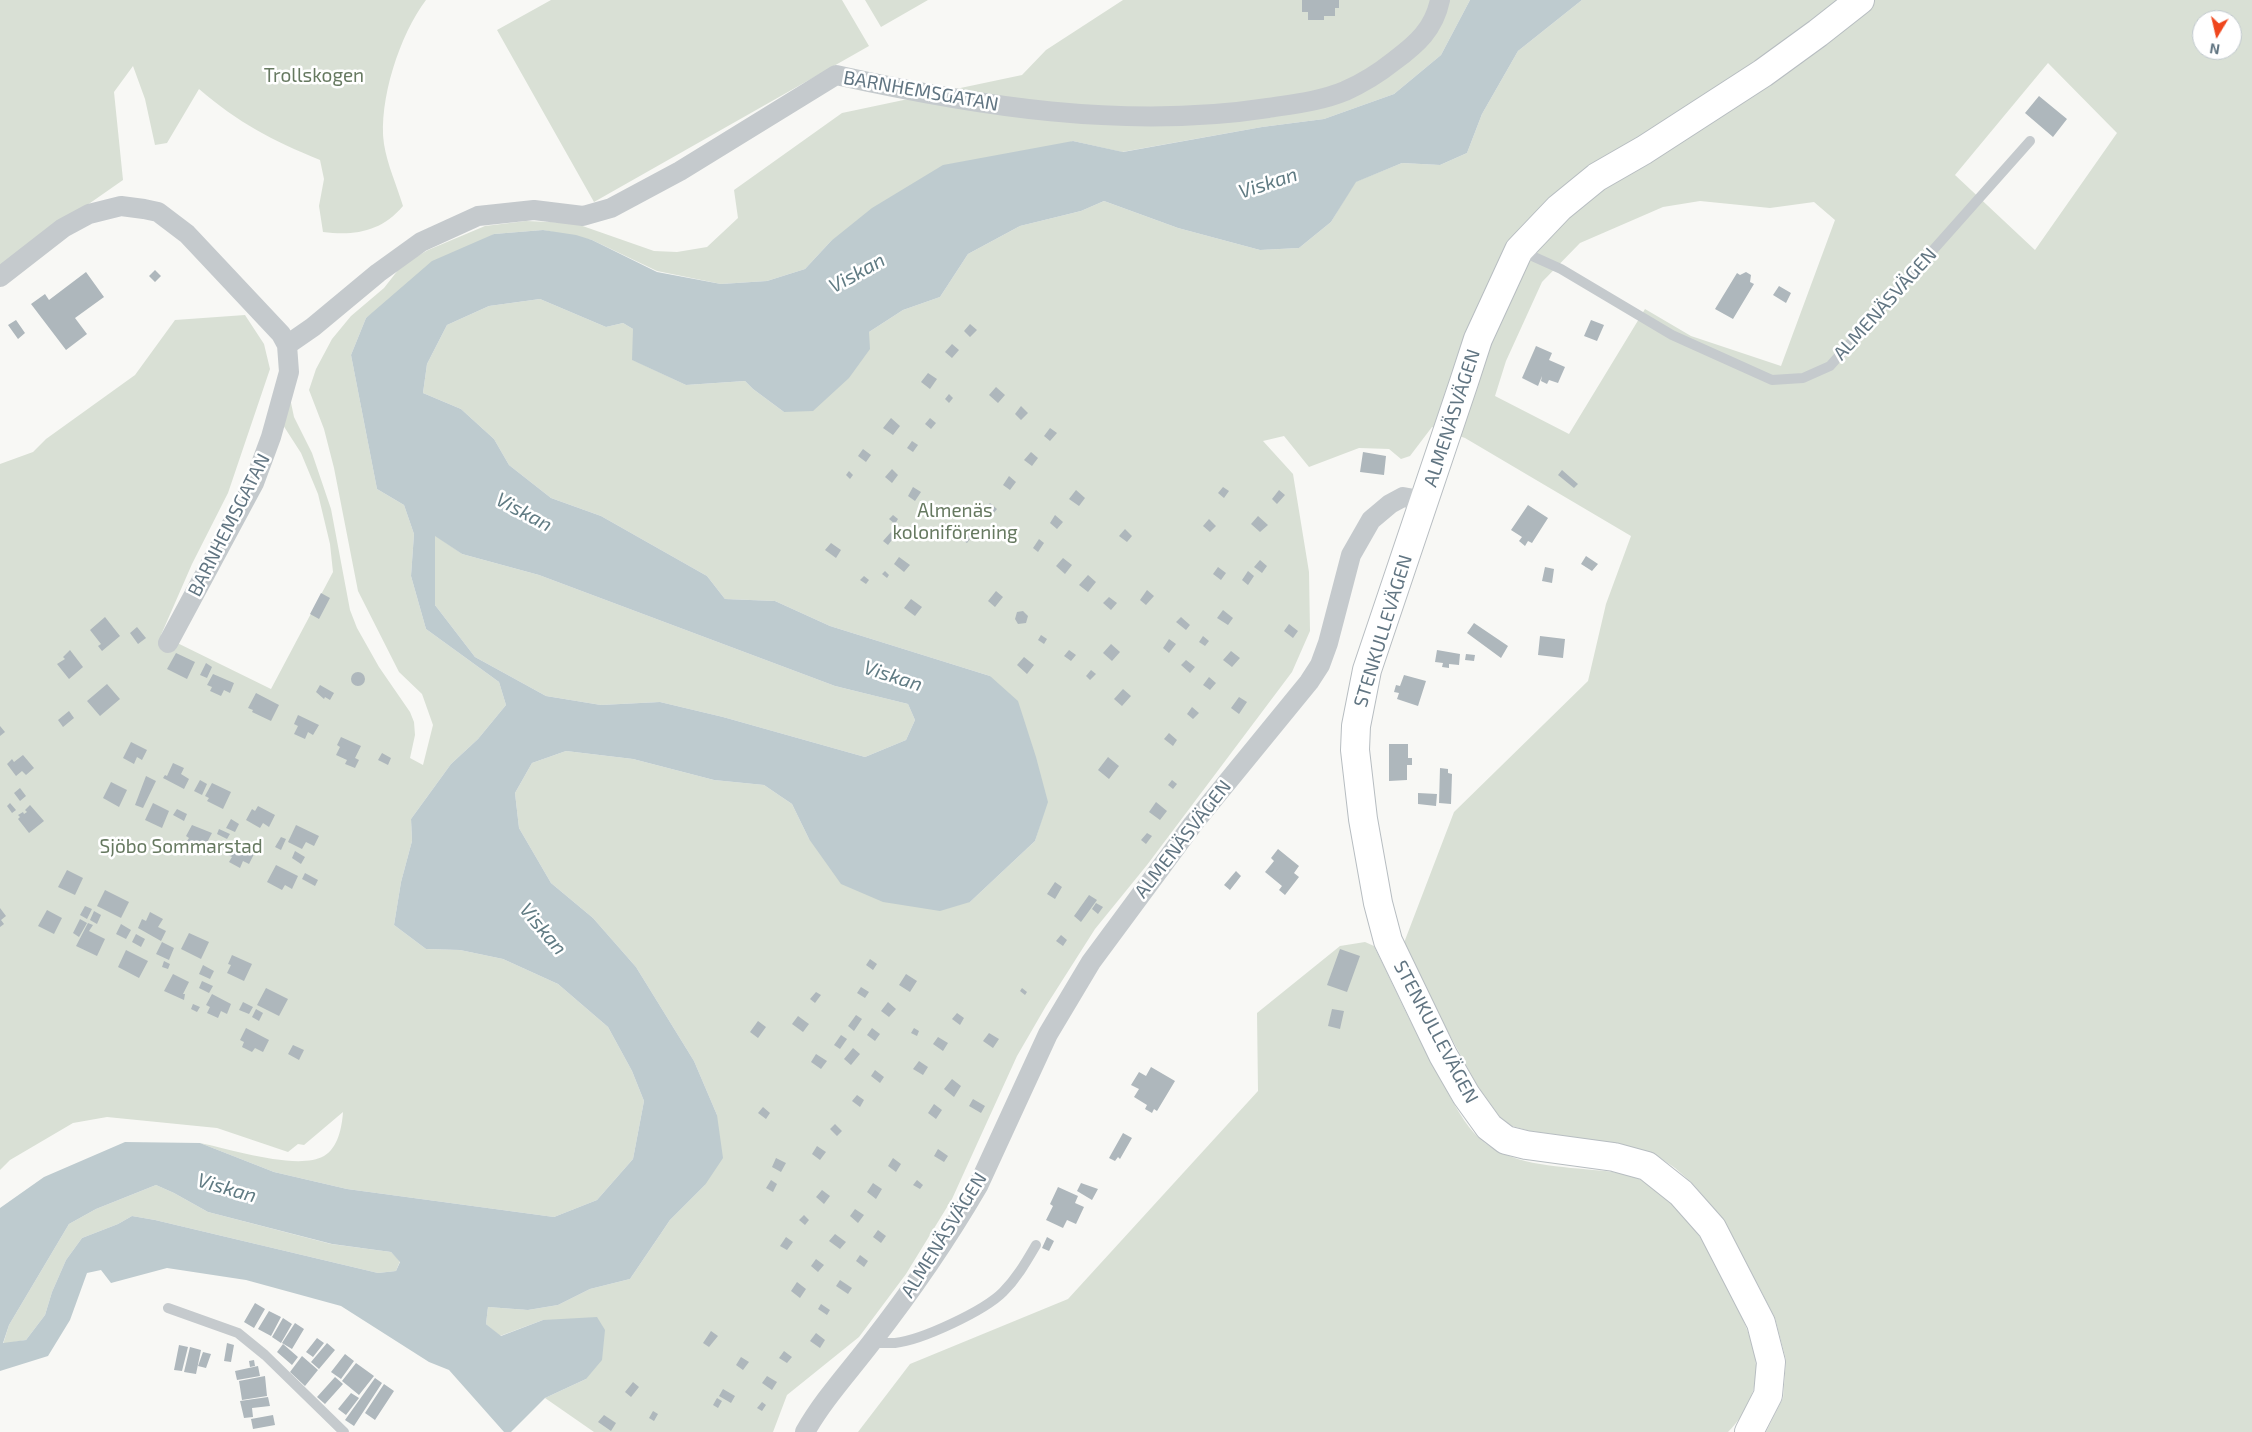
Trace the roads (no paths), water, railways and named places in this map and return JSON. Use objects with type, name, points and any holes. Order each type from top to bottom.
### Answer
[{"type":"street","name":"BARNHEMSGATAN","points":[[286,345],[313,327],[378,273],[421,242],[478,216],[534,210],[583,216],[610,208],[680,171],[836,75],[975,102],[1072,113],[1168,117],[1236,112],[1322,97],[1344,91],[1374,77],[1413,47],[1426,34],[1438,12],[1440,0]]},
{"type":"street","name":"ALMENÄSVÄGEN","points":[[805,1432],[823,1403],[871,1343],[942,1245],[978,1186],[1048,1034],[1091,962],[1193,824],[1309,682],[1320,665],[1328,643],[1351,555],[1371,520],[1390,504],[1403,497],[1425,501],[1478,339],[1519,250],[1559,208],[1597,177],[1644,150],[1763,73],[1818,34],[1860,0]]},
{"type":"street","name":"BARNHEMSGATAN","points":[[0,278],[63,228],[89,214],[121,206],[158,212],[187,234],[275,327],[286,345],[289,372],[271,437],[254,483],[168,643]]},
{"type":"street","name":"STENKULLEVÄGEN","points":[[1425,501],[1368,670],[1356,726],[1355,750],[1363,819],[1378,903],[1388,941],[1443,1055],[1466,1095],[1488,1126],[1506,1140],[1526,1145],[1614,1157],[1647,1166],[1681,1193],[1712,1228],[1761,1323],[1771,1362],[1768,1395],[1749,1432]]},
{"type":"lane","name":"ALMENÄSVÄGEN","points":[[1519,250],[1560,269],[1672,335],[1772,380],[1803,378],[1830,366],[2030,140]]},
{"type":"lane","points":[[871,1343],[896,1342],[926,1334],[972,1312],[1001,1294],[1018,1275],[1036,1245]]},
{"type":"lane","points":[[168,1308],[238,1333],[265,1355],[344,1432]]},
{"type":"water","name":"Viskan","points":[[1470,0],[1582,0],[1518,51],[1482,114],[1467,153],[1440,165],[1402,163],[1356,182],[1331,222],[1299,248],[1260,250],[1178,228],[1104,201],[1081,211],[1020,226],[968,254],[940,297],[903,310],[869,332],[870,349],[849,378],[813,411],[784,412],[745,381],[686,385],[632,360],[633,329],[623,323],[606,327],[540,299],[489,306],[447,325],[427,364],[423,393],[461,409],[494,439],[509,465],[551,498],[601,516],[707,576],[725,599],[775,601],[830,626],[990,676],[1018,701],[1036,757],[1048,802],[1035,841],[970,902],[940,911],[883,902],[841,884],[809,839],[792,804],[764,785],[714,780],[633,759],[566,751],[532,763],[515,793],[519,828],[551,883],[593,918],[636,967],[694,1061],[717,1115],[723,1158],[705,1185],[670,1220],[630,1279],[590,1289],[558,1305],[528,1310],[488,1307],[486,1324],[501,1336],[543,1320],[597,1317],[605,1330],[602,1360],[586,1379],[545,1398],[511,1432],[504,1432],[449,1370],[429,1362],[341,1306],[246,1280],[167,1268],[111,1283],[101,1270],[87,1273],[70,1320],[48,1356],[0,1371],[0,1208],[44,1177],[125,1142],[200,1143],[274,1172],[347,1189],[554,1217],[597,1200],[633,1159],[644,1101],[632,1071],[608,1027],[558,984],[503,959],[460,950],[426,949],[394,925],[401,882],[412,841],[411,819],[451,764],[478,739],[506,705],[499,682],[426,629],[411,576],[414,534],[404,505],[377,489],[351,355],[366,318],[432,261],[494,234],[543,230],[576,235],[592,240],[657,272],[721,284],[767,281],[805,269],[831,241],[872,208],[943,165],[1073,141],[1123,152],[1262,127],[1324,119],[1394,94],[1441,55]],"holes":[[[435,536],[462,554],[539,575],[835,686],[908,704],[915,720],[906,740],[865,757],[723,717],[660,702],[601,705],[546,696],[475,657],[435,605]],[[156,1185],[208,1212],[332,1244],[391,1252],[400,1262],[396,1271],[378,1273],[132,1216],[118,1224],[82,1238],[66,1260],[52,1292],[45,1315],[26,1340],[3,1343],[9,1325],[69,1224],[96,1209]]]},
{"type":"park label","name":"Trollskogen","points":[[314,76]]},
{"type":"park label","name":"Almenäs koloniförening","points":[[955,522]]},
{"type":"park label","name":"Sjöbo Sommarstad","points":[[181,847]]}]
